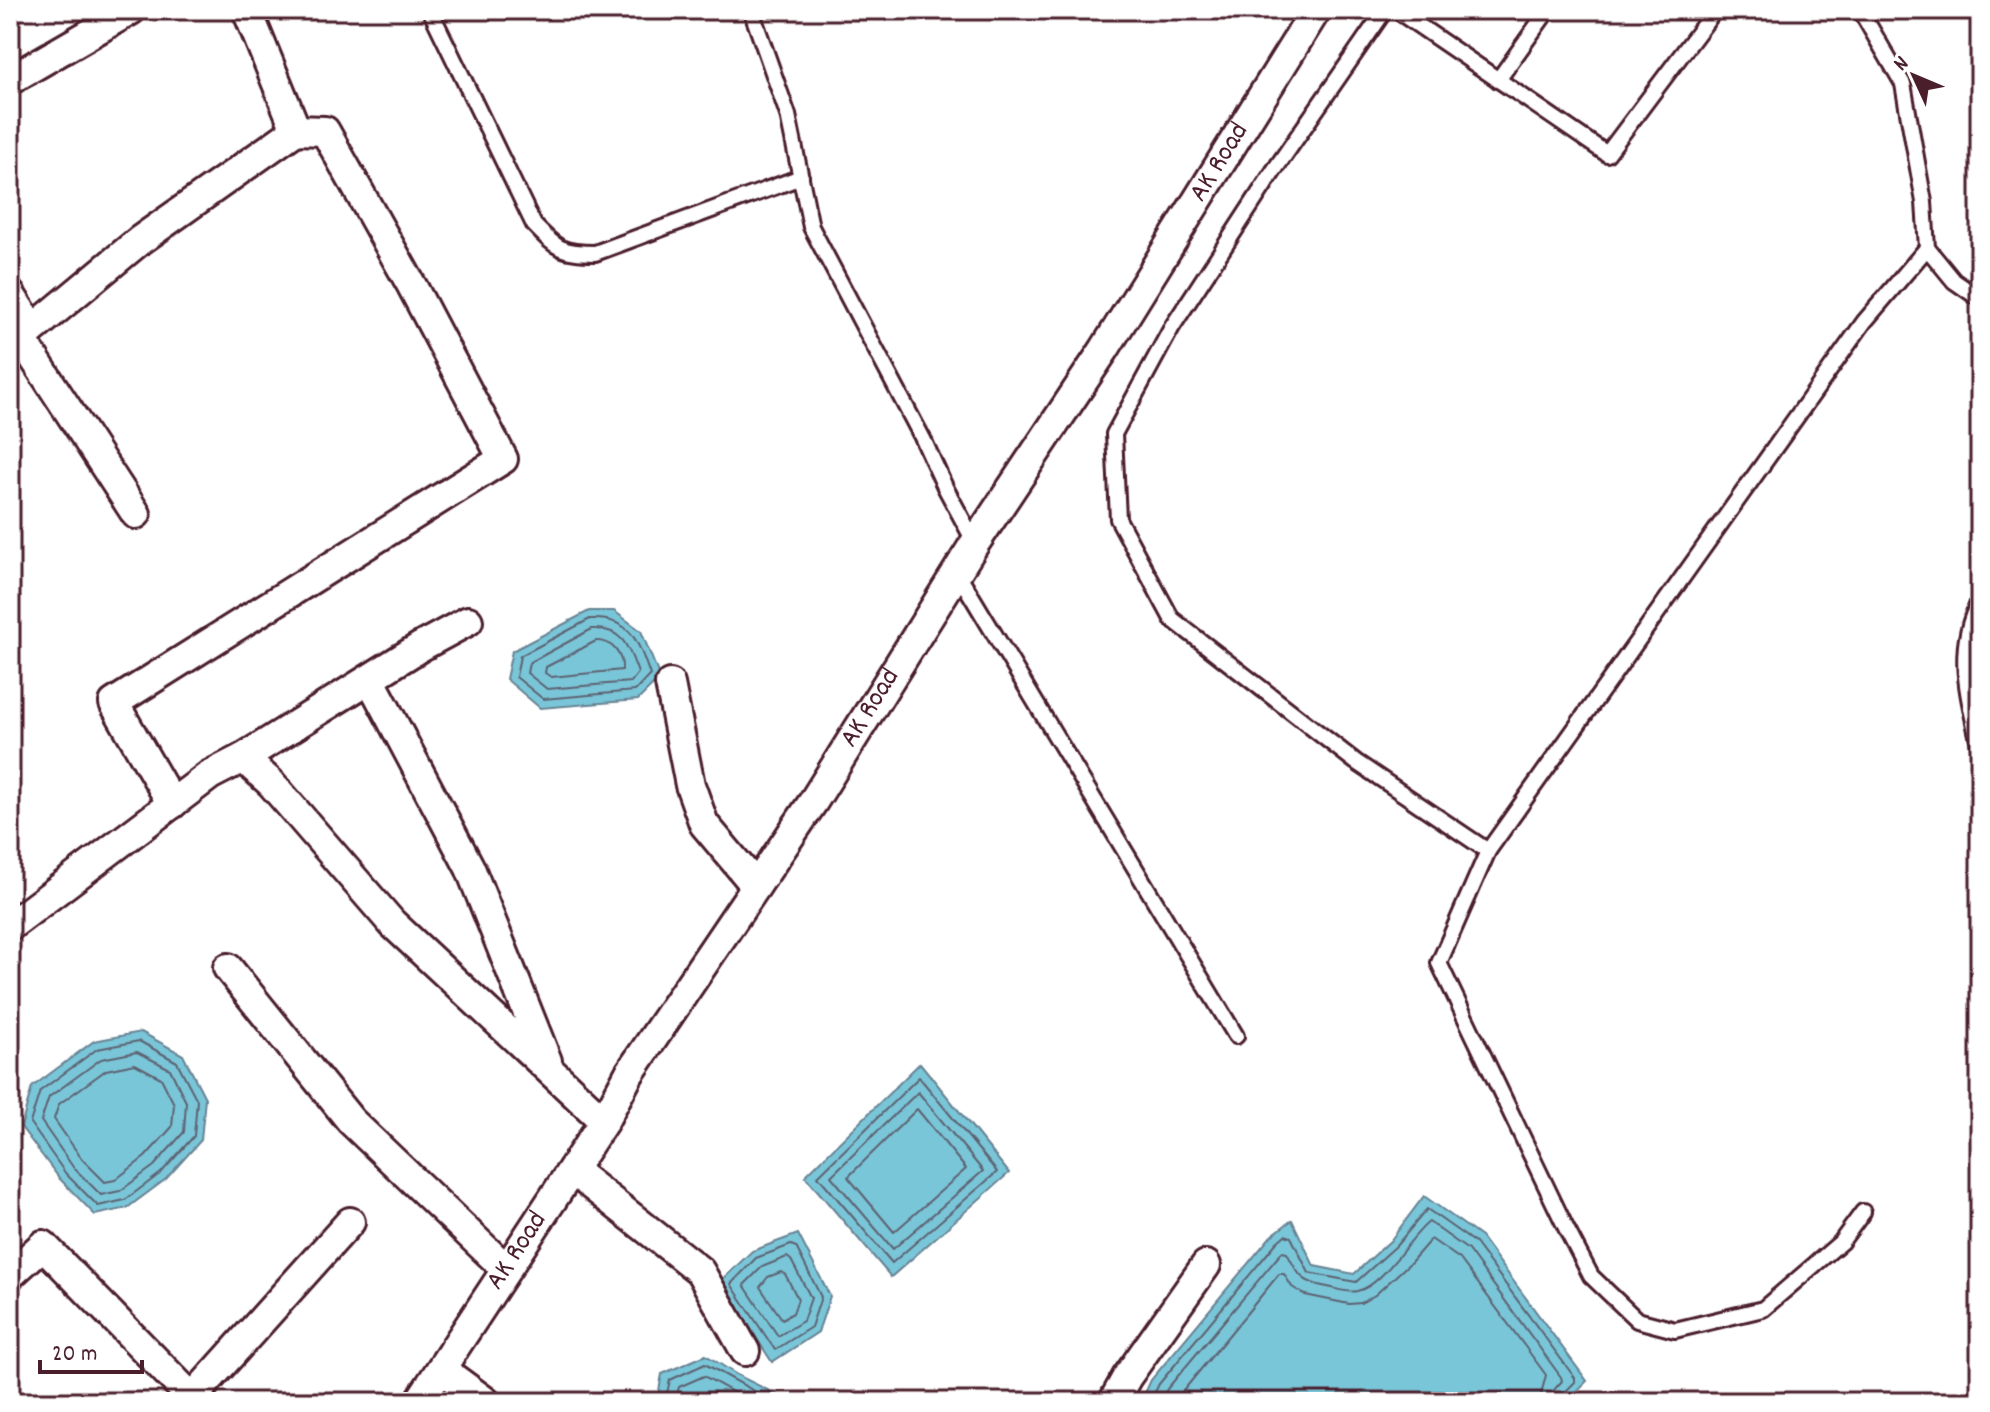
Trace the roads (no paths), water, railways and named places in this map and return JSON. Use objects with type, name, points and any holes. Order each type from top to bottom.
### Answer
[{"type":"street","points":[[10,80],[131,10]]},
{"type":"street","points":[[247,10],[296,130]]},
{"type":"street","name":"AK Road","points":[[419,1402],[604,1121],[629,1074],[813,802],[975,543],[1104,350],[1316,10]]},
{"type":"street","points":[[21,338],[139,241],[296,130],[325,131],[412,286],[503,459],[114,703],[172,804]]},
{"type":"street","points":[[10,294],[21,338],[136,514]]},
{"type":"street","points":[[10,926],[210,775],[468,621]]},
{"type":"street","points":[[370,679],[470,868],[550,1069]]},
{"type":"street","points":[[670,684],[690,785],[704,824],[756,886]]},
{"type":"street","points":[[243,758],[271,783],[392,923],[604,1121]]},
{"type":"street","points":[[228,968],[351,1121],[506,1269]]},
{"type":"street","points":[[572,1170],[700,1271],[745,1351]]},
{"type":"street","points":[[10,1275],[43,1245],[194,1400],[350,1222]]},
{"type":"street","points":[[1113,1402],[1127,1377],[1206,1265]]},
{"type":"street","points":[[441,1369],[486,1402]]},
{"type":"lane","points":[[430,10],[534,225],[550,242],[568,253],[595,253],[801,177]]},
{"type":"lane","points":[[751,10],[788,115],[811,227],[975,543]]},
{"type":"lane","points":[[1385,10],[1273,172],[1172,327],[1114,434],[1118,519],[1172,619],[1356,762],[1488,851]]},
{"type":"lane","points":[[1396,10],[1607,154],[1715,10]]},
{"type":"lane","points":[[1498,80],[1548,10]]},
{"type":"lane","points":[[1860,10],[1903,84],[1924,202],[1927,248],[1954,281],[1980,299]]},
{"type":"lane","points":[[1863,1212],[1841,1242],[1763,1309],[1675,1330],[1637,1320],[1591,1276],[1439,963],[1488,851],[1864,322],[1927,248]]},
{"type":"lane","points":[[957,572],[1236,1036]]},
{"type":"lane","points":[[1980,600],[1965,641],[1964,672],[1980,749]]},
{"type":"water","points":[[589,611],[614,611],[641,631],[660,678],[638,700],[540,708],[506,679],[512,651]]},
{"type":"water","points":[[141,1032],[183,1055],[205,1098],[201,1140],[166,1179],[127,1208],[95,1215],[60,1179],[21,1127],[32,1087],[94,1041]]},
{"type":"water","points":[[920,1063],[1009,1173],[891,1277],[805,1176]]},
{"type":"water","points":[[1424,1196],[1481,1237],[1587,1381],[1566,1402],[1141,1402],[1151,1380],[1271,1236],[1292,1220],[1314,1266],[1354,1274],[1390,1241]]},
{"type":"water","points":[[798,1234],[830,1296],[818,1332],[772,1362],[720,1282],[752,1251]]},
{"type":"water","points":[[706,1355],[737,1375],[792,1402],[657,1402],[662,1374]]}]
